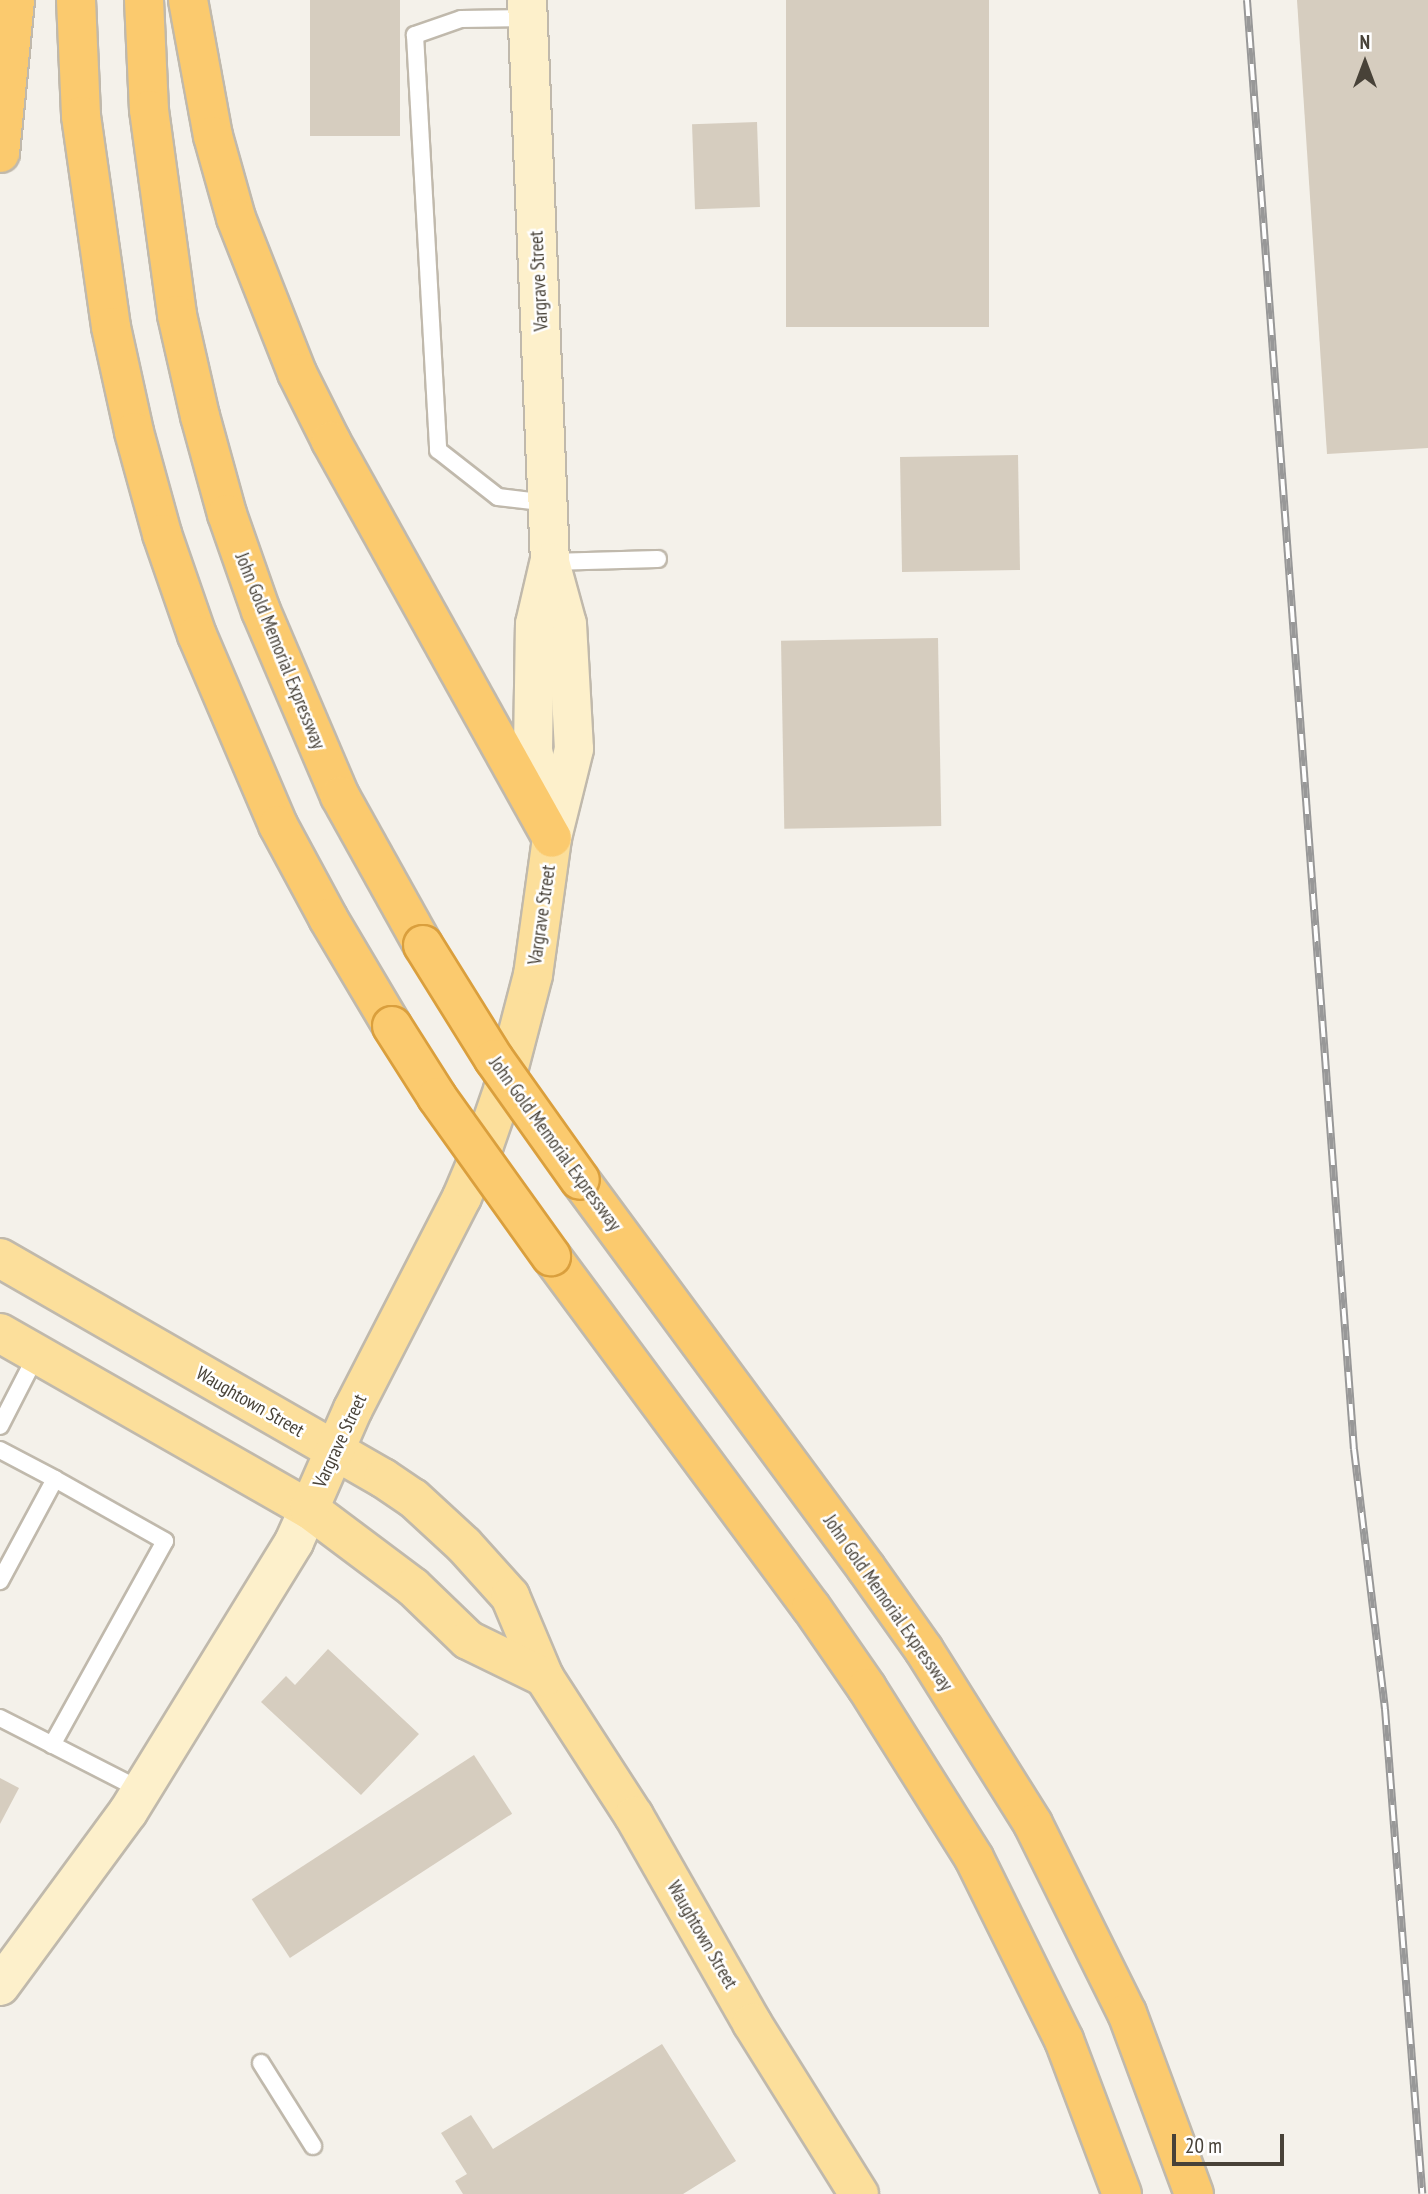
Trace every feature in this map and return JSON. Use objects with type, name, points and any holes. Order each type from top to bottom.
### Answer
[{"type":"highway","points":[[0,153],[15,0]]},
{"type":"highway","points":[[76,0],[81,116],[111,327],[134,432],[162,534],[197,635],[278,825],[328,918],[437,1097],[818,1617],[867,1688],[974,1858],[1064,2040],[1121,2193]]},
{"type":"highway","name":"John Gold Memorial Expressway","points":[[144,0],[149,110],[175,302],[200,416],[227,514],[261,611],[329,773],[387,886],[494,1059],[924,1650],[1033,1825],[1127,2013],[1194,2194]]},
{"type":"highway","points":[[188,0],[213,136],[232,206],[287,348],[331,441],[552,838]]},
{"type":"main road","name":"Vargrave Street","points":[[309,1509],[335,1450],[462,1197],[488,1134],[516,1045],[533,975],[552,838]]},
{"type":"main road","name":"Waughtown Street","points":[[0,1258],[335,1450],[413,1498],[464,1545],[510,1596],[544,1676],[634,1816],[752,2023],[859,2194]]},
{"type":"main road","points":[[0,1333],[309,1509],[412,1587],[468,1640],[544,1676]]},
{"type":"street","name":"Vargrave Street","points":[[527,9],[550,562],[535,624],[533,750],[552,838]]},
{"type":"street","name":"Vargrave Street","points":[[0,1986],[69,1894],[141,1790],[294,1542],[309,1509]]},
{"type":"lane","points":[[527,9],[461,19],[415,35],[438,450],[498,497],[548,503]]},
{"type":"lane","points":[[550,562],[658,559]]},
{"type":"lane","points":[[0,1426],[37,1354]]},
{"type":"lane","points":[[0,1450],[165,1541],[52,1745]]},
{"type":"lane","points":[[0,1581],[55,1479]]},
{"type":"lane","points":[[0,1718],[141,1790]]},
{"type":"lane","points":[[261,2063],[313,2146]]},
{"type":"building","points":[[310,0],[400,0],[400,136],[310,136]]},
{"type":"building","points":[[786,0],[989,0],[989,327],[786,327]]},
{"type":"building","points":[[1297,0],[1428,0],[1428,448],[1327,454]]},
{"type":"building","points":[[757,122],[760,207],[695,209],[692,124]]},
{"type":"building","points":[[1018,455],[1020,570],[902,572],[900,457]]},
{"type":"building","points":[[938,638],[941,826],[784,829],[781,641]]},
{"type":"building","points":[[328,1649],[419,1734],[361,1795],[261,1702],[286,1676],[295,1685]]},
{"type":"building","points":[[474,1755],[512,1814],[290,1958],[252,1899]]},
{"type":"building","points":[[0,1778],[19,1788],[0,1824]]},
{"type":"building","points":[[662,2044],[736,2161],[683,2194],[463,2194],[455,2181],[467,2174],[441,2133],[471,2115],[493,2149]]},
{"type":"railway","points":[[1247,0],[1354,1449],[1385,1709],[1422,2194]]}]
